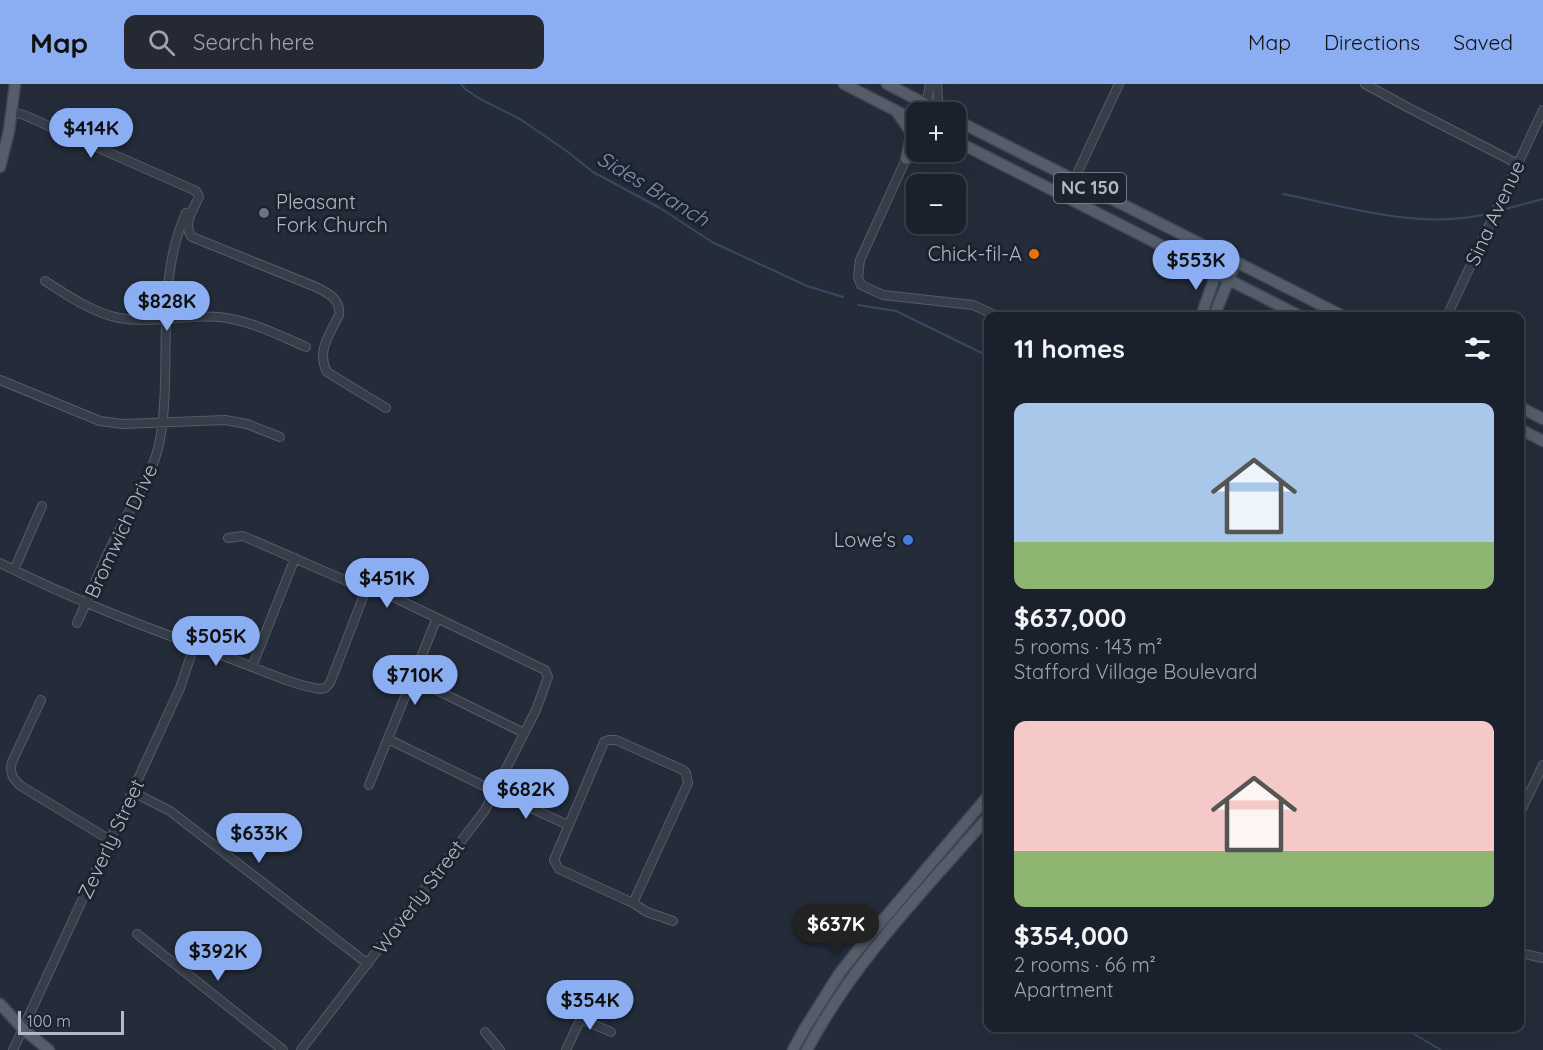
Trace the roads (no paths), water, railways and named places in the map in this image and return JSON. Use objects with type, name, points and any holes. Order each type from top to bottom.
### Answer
[{"type":"main road","points":[[0,167],[12,112],[15,84]]},
{"type":"main road","points":[[844,84],[906,116]]},
{"type":"main road","points":[[887,84],[916,102]]},
{"type":"main road","points":[[896,111],[906,125]]},
{"type":"main road","name":"NC 150","points":[[966,125],[1335,312]]},
{"type":"main road","name":"NC 150","points":[[966,147],[1292,312]]},
{"type":"main road","points":[[990,158],[1014,163],[1059,186],[1074,180]]},
{"type":"main road","points":[[1203,312],[1216,274],[1225,257]]},
{"type":"main road","points":[[1216,312],[1236,262]]},
{"type":"main road","points":[[1524,408],[1543,418]]},
{"type":"main road","points":[[1524,431],[1543,441]]},
{"type":"main road","points":[[793,1050],[816,1010],[854,955],[984,801]]},
{"type":"main road","points":[[807,1050],[829,1011],[863,962],[984,822]]},
{"type":"main road","points":[[0,1004],[24,1030],[49,1050]]},
{"type":"street","points":[[927,102],[930,84]]},
{"type":"street","points":[[937,84],[939,102]]},
{"type":"street","points":[[1074,180],[1119,84]]},
{"type":"street","points":[[1365,84],[1518,164]]},
{"type":"street","name":"Sina Avenue","points":[[1449,312],[1543,110]]},
{"type":"street","points":[[12,112],[24,115],[196,191],[199,197],[187,226],[192,237],[333,296],[340,309],[323,348],[323,365],[327,372],[386,408]]},
{"type":"street","points":[[906,159],[860,260],[858,277],[861,285],[883,295],[973,305],[988,312]]},
{"type":"street","name":"Bromwich Drive","points":[[77,623],[120,528],[155,460],[161,422],[172,254],[181,224],[196,191]]},
{"type":"street","points":[[45,281],[108,315],[131,320],[200,316],[232,319],[261,328],[306,347]]},
{"type":"street","points":[[0,380],[100,421],[123,424],[236,421],[280,437]]},
{"type":"street","points":[[14,570],[42,506]]},
{"type":"street","points":[[228,538],[243,536],[349,582],[387,594],[437,618],[369,785]]},
{"type":"street","points":[[252,667],[295,558]]},
{"type":"street","points":[[0,563],[87,603],[195,646],[314,688],[325,688],[330,683],[366,587]]},
{"type":"street","name":"Waverly Street","points":[[302,1050],[485,810],[546,687],[548,677],[545,670],[437,618]]},
{"type":"street","name":"Zeverly Street","points":[[14,1050],[180,688],[195,646]]},
{"type":"street","points":[[412,678],[524,733]]},
{"type":"street","points":[[41,700],[12,762],[10,768],[12,775],[21,786],[110,840]]},
{"type":"street","points":[[388,739],[568,825]]},
{"type":"street","points":[[633,903],[688,783],[687,773],[616,740],[609,740],[604,742],[554,860],[560,869],[633,903],[647,912],[673,921]]},
{"type":"street","points":[[1524,805],[1543,765]]},
{"type":"street","points":[[133,792],[170,811],[368,964]]},
{"type":"street","points":[[137,934],[283,1050]]},
{"type":"street","points":[[1524,954],[1543,958]]},
{"type":"street","points":[[566,1050],[590,999]]},
{"type":"street","points":[[581,1019],[611,1032]]},
{"type":"street","points":[[485,1032],[500,1050]]},
{"type":"waterway","name":"Sides Branch","points":[[461,84],[480,99],[520,119],[593,172],[660,208],[712,242],[807,286],[843,297]]},
{"type":"waterway","points":[[1283,194],[1384,215],[1410,218],[1461,218],[1487,214]]},
{"type":"waterway","points":[[1502,210],[1543,199]]},
{"type":"waterway","name":"Sides Branch","points":[[858,305],[896,311],[984,354]]},
{"type":"waterway","name":"Sides Branch","points":[[1411,1032],[1441,1050]]},
{"type":"place","name":"Pleasant Fork Church","points":[[264,213]]},
{"type":"place","name":"Chick-fil-A","points":[[1034,254]]},
{"type":"place","name":"Lowe's","points":[[908,540]]}]
